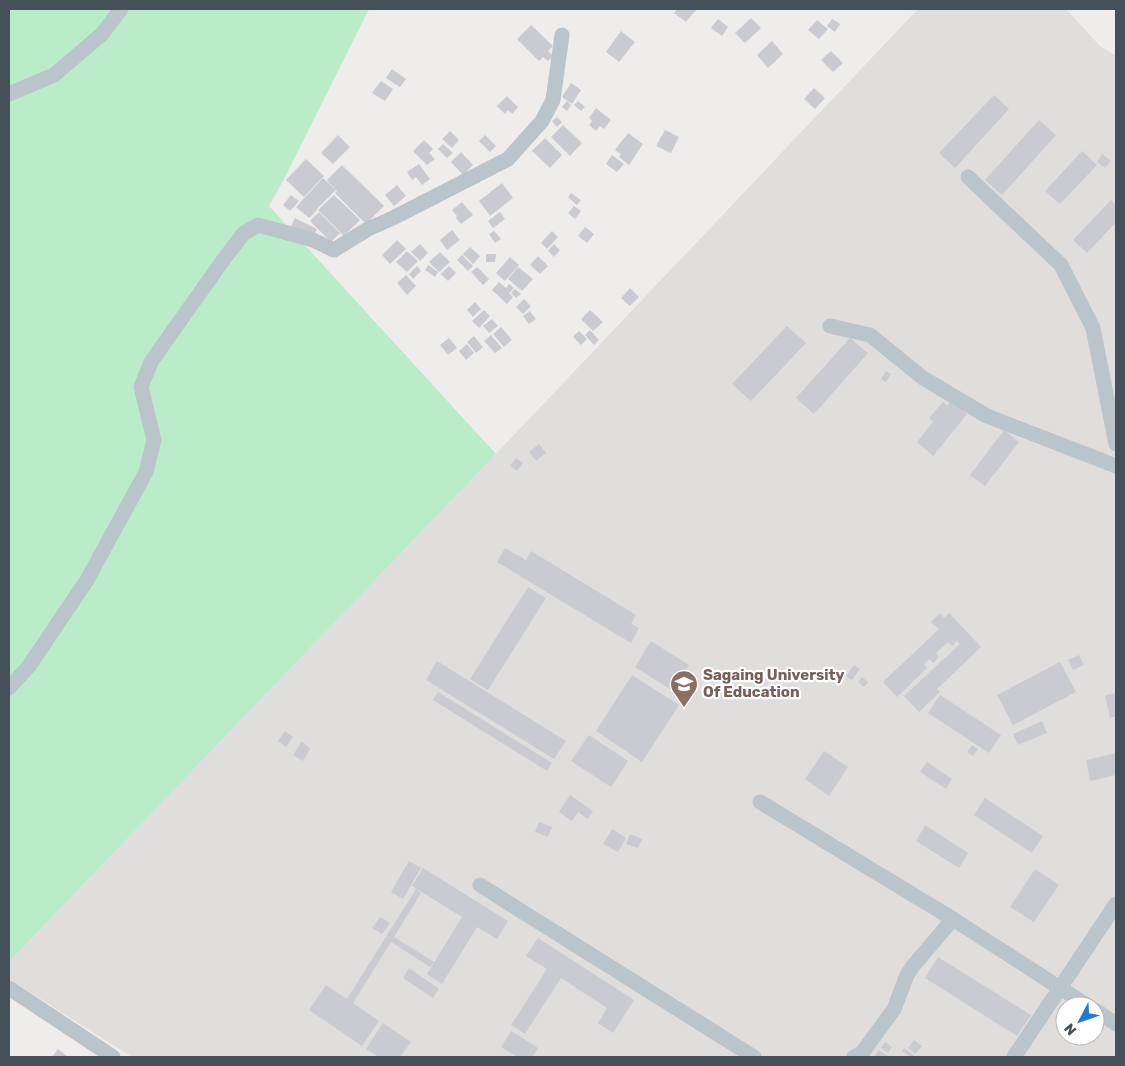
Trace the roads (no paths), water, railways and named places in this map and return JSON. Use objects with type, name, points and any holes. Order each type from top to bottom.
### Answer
[{"type":"street","points":[[9,94],[54,75],[102,34],[121,9]]},
{"type":"street","points":[[9,688],[28,666],[87,580],[146,472],[154,440],[140,387],[151,362],[221,262],[243,234],[258,225],[312,240],[334,250],[368,229],[508,159],[542,121],[553,100],[562,35]]},
{"type":"street","points":[[968,177],[1061,265],[1093,328],[1116,444]]},
{"type":"street","points":[[830,326],[870,335],[923,378],[987,416],[1116,466]]},
{"type":"street","points":[[760,802],[953,919],[1072,996]]},
{"type":"street","points":[[480,885],[754,1057]]},
{"type":"street","points":[[1014,1057],[1116,904]]},
{"type":"street","points":[[854,1057],[862,1053],[894,1009],[907,975],[913,966],[953,919]]},
{"type":"street","points":[[9,988],[114,1057]]},
{"type":"street","points":[[1105,1017],[1116,1024]]},
{"type":"place","name":"Sagaing University Of Education","points":[[684,708]]}]
